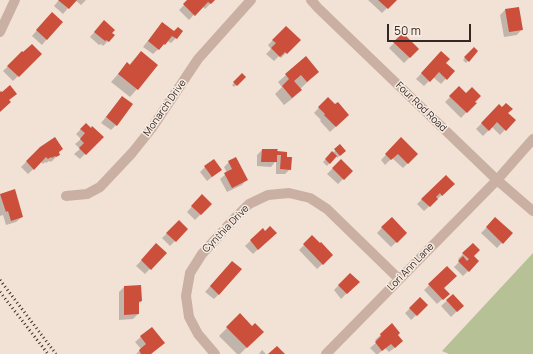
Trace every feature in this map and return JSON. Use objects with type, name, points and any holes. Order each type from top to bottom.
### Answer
[{"type":"street","points":[[0,32],[15,0]]},
{"type":"street","name":"Monarch Drive","points":[[66,196],[87,194],[100,187],[132,153],[152,128],[198,59],[251,0]]},
{"type":"street","name":"Four Rod Road","points":[[311,0],[497,180],[533,211]]},
{"type":"street","name":"Lori Ann Lane","points":[[326,354],[497,180],[533,139]]},
{"type":"street","name":"Cynthia Drive","points":[[215,354],[198,334],[189,317],[186,296],[190,273],[202,254],[249,204],[268,195],[289,193],[310,198],[328,209],[399,279]]},
{"type":"green space","points":[[533,253],[533,354],[449,354],[442,351]]},
{"type":"building","points":[[58,0],[77,0],[69,9]]},
{"type":"building","points":[[187,0],[215,0],[211,4],[208,2],[195,16],[183,4]]},
{"type":"building","points":[[378,0],[397,0],[388,9]]},
{"type":"building","points":[[519,7],[523,30],[509,32],[505,9]]},
{"type":"building","points":[[52,12],[63,22],[47,40],[36,30]]},
{"type":"building","points":[[104,20],[115,30],[112,33],[115,35],[109,42],[106,40],[105,41],[94,32]]},
{"type":"building","points":[[162,22],[174,31],[178,27],[183,31],[177,39],[172,36],[159,50],[148,41]]},
{"type":"building","points":[[286,26],[301,40],[287,54],[285,52],[280,57],[271,48],[276,43],[272,40]]},
{"type":"building","points":[[403,33],[419,49],[410,58],[393,42]]},
{"type":"building","points":[[32,44],[42,54],[19,77],[7,66],[22,51],[23,52]]},
{"type":"building","points":[[474,47],[478,51],[469,62],[464,57]]},
{"type":"building","points":[[141,51],[158,65],[138,90],[118,74],[127,62],[130,65]]},
{"type":"building","points":[[441,51],[450,59],[446,63],[455,71],[447,80],[439,72],[430,82],[421,73]]},
{"type":"building","points":[[306,56],[319,72],[307,82],[301,75],[294,81],[302,90],[292,98],[282,86],[289,79],[285,74]]},
{"type":"building","points":[[242,73],[246,77],[237,86],[233,82]]},
{"type":"building","points":[[10,85],[17,94],[9,100],[11,102],[0,112],[0,92]]},
{"type":"building","points":[[459,86],[466,93],[472,87],[481,96],[475,102],[477,103],[467,113],[449,96]]},
{"type":"building","points":[[122,96],[133,104],[117,126],[106,117]]},
{"type":"building","points":[[328,97],[335,104],[338,102],[349,115],[336,127],[318,107]]},
{"type":"building","points":[[506,103],[513,109],[508,113],[516,120],[506,131],[497,122],[489,131],[481,123],[499,104],[502,107]]},
{"type":"building","points":[[86,123],[91,128],[92,126],[104,137],[86,155],[79,148],[84,143],[80,139],[85,133],[80,129]]},
{"type":"building","points":[[55,137],[63,149],[59,152],[60,155],[48,159],[46,157],[34,170],[26,161],[40,147]]},
{"type":"building","points":[[401,137],[418,154],[408,164],[398,154],[391,160],[385,154]]},
{"type":"building","points":[[340,144],[346,151],[340,156],[334,149]]},
{"type":"building","points":[[262,149],[278,149],[277,151],[287,152],[287,157],[292,157],[291,170],[280,169],[281,155],[277,155],[277,162],[261,162]]},
{"type":"building","points":[[332,151],[337,156],[330,164],[325,159]]},
{"type":"building","points":[[236,157],[248,180],[232,188],[224,173],[232,169],[228,161]]},
{"type":"building","points":[[214,159],[222,170],[212,177],[204,166]]},
{"type":"building","points":[[341,159],[353,171],[344,180],[332,168]]},
{"type":"building","points":[[446,175],[455,184],[442,196],[440,193],[436,197],[438,199],[430,207],[421,199]]},
{"type":"building","points":[[15,189],[23,217],[11,221],[8,211],[6,212],[0,194]]},
{"type":"building","points":[[202,194],[212,204],[201,215],[191,206]]},
{"type":"building","points":[[392,217],[407,233],[397,243],[381,227]]},
{"type":"building","points":[[495,217],[513,233],[503,244],[486,227]]},
{"type":"building","points":[[179,220],[188,229],[176,242],[166,233]]},
{"type":"building","points":[[270,226],[277,233],[258,250],[250,240],[263,228],[265,231]]},
{"type":"building","points":[[312,235],[333,255],[323,265],[303,244]]},
{"type":"building","points":[[156,243],[167,253],[151,270],[141,260]]},
{"type":"building","points":[[473,243],[480,250],[474,256],[479,261],[469,272],[458,261],[463,256],[467,261],[469,259],[462,253]]},
{"type":"building","points":[[232,261],[242,269],[219,295],[210,286]]},
{"type":"building","points":[[447,266],[457,276],[444,288],[450,294],[443,300],[428,284]]},
{"type":"building","points":[[350,273],[360,282],[347,294],[338,285]]},
{"type":"building","points":[[141,285],[142,301],[139,302],[139,314],[124,315],[124,286]]},
{"type":"building","points":[[453,294],[464,306],[457,312],[446,300]]},
{"type":"building","points":[[420,297],[428,305],[417,316],[409,308]]},
{"type":"building","points":[[240,313],[252,326],[255,323],[264,332],[247,348],[226,327]]},
{"type":"building","points":[[392,323],[400,333],[398,335],[403,341],[395,348],[391,344],[382,351],[375,342],[381,336],[380,334]]},
{"type":"building","points":[[152,327],[165,343],[151,354],[141,354],[139,350],[146,344],[140,336]]},
{"type":"building","points":[[277,346],[285,354],[268,354]]},
{"type":"railway","points":[[0,280],[56,354]]},
{"type":"railway","points":[[0,292],[48,354]]}]
